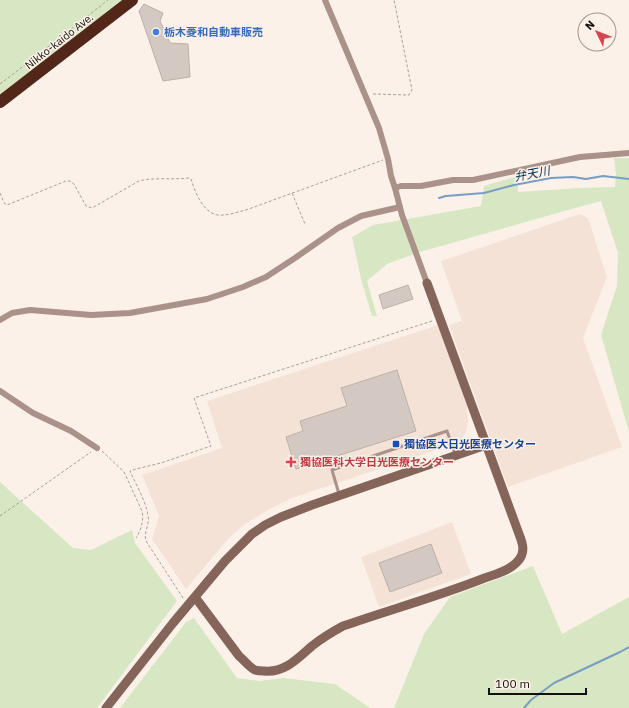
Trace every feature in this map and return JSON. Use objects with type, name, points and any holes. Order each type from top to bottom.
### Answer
[{"type":"highway","name":"Nikko-kaido Ave.","points":[[0,102],[132,0]]},
{"type":"street","points":[[195,597],[239,656],[256,670],[269,672],[283,669],[322,638],[344,626],[457,589],[505,570],[516,564],[523,553],[523,546],[402,215],[379,128],[325,0]]},
{"type":"street","points":[[395,188],[401,186],[422,186],[453,180],[473,180],[580,157],[629,153]]},
{"type":"street","points":[[0,320],[12,313],[30,310],[91,315],[130,313],[207,299],[243,287],[266,277],[338,228],[361,216],[400,207]]},
{"type":"street","points":[[0,391],[33,413],[71,431],[97,448]]},
{"type":"street","points":[[106,708],[225,560],[241,544],[265,525],[281,517],[340,495],[486,445]]},
{"type":"lane","points":[[340,495],[332,470],[447,432],[456,455]]},
{"type":"path","points":[[0,84],[108,0]]},
{"type":"path","points":[[365,94],[409,95],[412,90],[394,0]]},
{"type":"path","points":[[0,193],[4,203],[7,205],[66,181],[70,181],[74,184],[86,206],[92,208],[139,181],[146,179],[189,178],[191,179],[198,197],[206,208],[216,215],[223,215],[246,210],[388,159]]},
{"type":"path","points":[[292,193],[305,224]]},
{"type":"path","points":[[182,598],[144,537],[149,516],[130,471],[161,463],[211,446],[194,398],[440,318]]},
{"type":"path","points":[[0,516],[97,448],[124,472],[142,511],[143,517],[141,529],[136,538]]},
{"type":"shaded area","points":[[580,214],[588,218],[607,277],[583,338],[622,447],[508,487],[449,325],[462,321],[441,261]]},
{"type":"shaded area","name":"獨協医科大学日光医療センター","points":[[438,325],[467,406],[468,423],[466,432],[460,442],[292,498],[268,510],[245,524],[228,539],[186,589],[152,539],[159,516],[142,475],[222,448],[207,401]]},
{"type":"shaded area","points":[[452,522],[471,574],[379,607],[361,557]]},
{"type":"green space","points":[[0,0],[125,0],[0,96]]},
{"type":"green space","points":[[614,158],[629,158],[629,432],[601,335],[617,286],[618,253],[601,201],[420,252],[387,264],[367,281],[377,316],[372,316],[361,279],[352,237],[373,225],[481,206],[484,186],[518,176],[518,192],[615,187],[616,174]]},
{"type":"green space","points":[[0,482],[73,548],[91,550],[132,530],[135,543],[177,601],[97,708],[0,708]]},
{"type":"green space","points":[[533,566],[562,634],[629,597],[629,708],[394,708],[424,634],[450,597]]},
{"type":"green space","points":[[194,618],[237,678],[259,681],[283,678],[335,684],[370,708],[120,708],[186,622]]},
{"type":"building","name":"栃木菱和自動車販売","points":[[144,4],[163,13],[160,21],[170,43],[188,44],[190,77],[163,81],[139,11]]},
{"type":"building","points":[[408,285],[413,299],[383,309],[379,295]]},
{"type":"building","points":[[397,370],[416,431],[296,469],[286,437],[303,431],[300,421],[347,406],[341,388]]},
{"type":"building","points":[[431,544],[442,573],[390,592],[379,563]]},
{"type":"waterway","name":"弁天川","points":[[439,198],[446,196],[484,193],[514,185],[551,178],[573,177],[586,179],[603,176],[629,179]]},
{"type":"waterway","points":[[524,708],[531,700],[554,683],[629,647]]},
{"type":"place","name":"栃木菱和自動車販売","points":[[156,32]]},
{"type":"place","name":"獨協医大日光医療センター","points":[[396,444]]},
{"type":"place","name":"獨協医科大学日光医療センター","points":[[291,462]]}]
